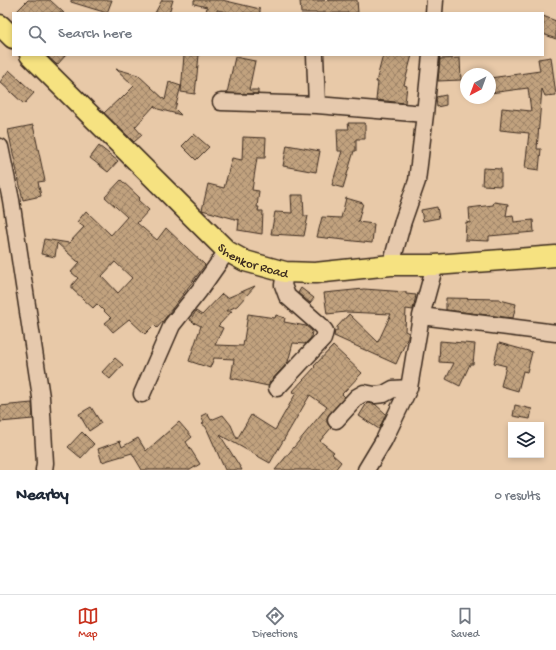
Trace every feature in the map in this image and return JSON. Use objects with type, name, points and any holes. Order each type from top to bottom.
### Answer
[{"type":"main road","points":[[0,25],[12,37]]},
{"type":"main road","name":"Shenkor Road","points":[[31,56],[227,251],[245,261],[285,272],[315,273],[391,265],[435,265],[556,256]]},
{"type":"street","points":[[434,12],[435,0]]},
{"type":"street","points":[[315,56],[317,105]]},
{"type":"street","points":[[391,265],[403,221],[417,181],[431,56]]},
{"type":"street","points":[[221,102],[317,105],[425,114]]},
{"type":"street","points":[[0,147],[6,206],[41,397],[45,463],[44,470]]},
{"type":"street","points":[[142,394],[172,325],[199,291],[227,251]]},
{"type":"street","points":[[366,470],[384,440],[409,388],[421,316],[435,265]]},
{"type":"street","points":[[277,388],[323,339],[325,331],[287,296],[283,285],[285,272]]},
{"type":"street","points":[[421,316],[556,333]]},
{"type":"street","points":[[336,420],[357,398],[364,393],[375,395],[384,394],[393,389],[409,388]]},
{"type":"building","points":[[28,0],[50,0],[63,12],[16,12]]},
{"type":"building","points":[[71,0],[112,0],[107,12],[71,2]]},
{"type":"building","points":[[162,0],[173,0],[169,12],[156,12]]},
{"type":"building","points":[[194,0],[222,0],[260,9],[260,12],[227,12],[217,10],[217,12],[206,12],[207,7],[194,4]]},
{"type":"building","points":[[357,0],[358,12],[301,12],[300,1]]},
{"type":"building","points":[[544,16],[556,21],[556,39],[544,34]]},
{"type":"building","points":[[47,56],[65,56],[57,65]]},
{"type":"building","points":[[184,56],[199,56],[195,94],[181,92]]},
{"type":"building","points":[[383,56],[412,56],[404,85],[407,86],[405,103],[376,100],[378,82],[376,82]]},
{"type":"building","points":[[235,57],[255,61],[249,90],[258,90],[258,94],[227,93]]},
{"type":"building","points":[[551,57],[556,95],[545,96],[542,89],[537,149],[541,149],[539,170],[525,168],[529,133],[500,130],[502,108],[531,111],[528,88],[496,92],[496,77],[540,71],[538,59]]},
{"type":"building","points":[[460,58],[460,80],[438,81],[440,59]]},
{"type":"building","points":[[116,69],[138,75],[165,100],[169,82],[181,86],[175,109],[181,115],[158,109],[154,106],[135,127],[142,135],[134,142],[104,113],[134,86]]},
{"type":"building","points":[[9,70],[34,93],[24,104],[0,82]]},
{"type":"building","points":[[446,95],[446,105],[437,107],[436,97]]},
{"type":"building","points":[[348,123],[365,123],[365,139],[356,139],[356,151],[354,151],[343,188],[332,185],[342,151],[338,151],[337,129],[349,129]]},
{"type":"building","points":[[33,125],[45,181],[38,182],[41,196],[23,200],[8,130]]},
{"type":"building","points":[[194,134],[209,147],[196,160],[182,146]]},
{"type":"building","points":[[243,137],[266,138],[265,158],[257,158],[252,190],[259,191],[257,207],[259,207],[258,211],[263,211],[262,234],[238,230],[239,220],[202,210],[208,184],[224,188],[232,158],[242,160]]},
{"type":"building","points":[[287,145],[320,151],[316,172],[283,166]]},
{"type":"building","points":[[99,146],[118,161],[108,172],[90,158]]},
{"type":"building","points":[[483,168],[501,169],[501,186],[482,185]]},
{"type":"building","points":[[121,180],[140,198],[138,200],[149,210],[137,223],[157,240],[166,228],[205,265],[157,328],[154,325],[145,334],[129,319],[113,332],[105,323],[111,318],[97,304],[93,308],[72,289],[72,285],[78,278],[71,272],[80,262],[57,243],[55,257],[41,254],[44,239],[69,243],[84,227],[77,222],[86,211],[111,235],[127,217],[105,197]],"holes":[[[115,262],[132,278],[118,293],[102,276]]]},
{"type":"building","points":[[291,195],[303,195],[304,216],[308,216],[304,236],[271,234],[275,212],[292,213]]},
{"type":"building","points":[[346,198],[363,203],[358,222],[374,224],[372,243],[317,237],[322,217],[341,218]]},
{"type":"building","points":[[494,202],[508,204],[506,216],[513,215],[514,222],[533,220],[534,232],[489,236],[489,241],[465,240],[466,222],[470,223],[469,208],[493,205]]},
{"type":"building","points":[[437,207],[439,218],[423,221],[421,210]]},
{"type":"building","points":[[255,286],[237,306],[226,311],[232,311],[218,326],[223,328],[215,345],[243,346],[248,314],[275,318],[276,315],[285,318],[284,322],[306,326],[312,331],[311,338],[305,344],[293,343],[288,362],[268,386],[231,378],[234,359],[214,358],[210,368],[189,361],[201,326],[190,320],[196,311],[202,315],[222,294],[227,298]]},
{"type":"building","points":[[301,288],[314,298],[310,303],[298,293]]},
{"type":"building","points":[[364,289],[406,292],[406,294],[416,295],[413,310],[406,309],[405,331],[409,333],[396,364],[334,336],[335,331],[337,331],[337,327],[349,314],[378,342],[391,314],[346,312],[327,314],[324,293]]},
{"type":"building","points":[[446,298],[500,299],[516,304],[512,318],[446,310]]},
{"type":"building","points":[[440,341],[475,344],[473,364],[470,364],[460,386],[446,379],[454,363],[439,362]]},
{"type":"building","points":[[499,343],[532,352],[527,372],[523,371],[518,391],[501,386],[506,366],[494,363]]},
{"type":"building","points":[[333,346],[362,373],[342,394],[345,397],[329,414],[327,422],[331,428],[320,441],[334,452],[332,454],[341,462],[335,470],[275,470],[327,407],[310,395],[270,463],[220,435],[242,470],[225,470],[206,427],[202,424],[204,423],[201,416],[207,413],[211,420],[223,415],[231,425],[237,439],[251,415],[275,430],[296,393],[292,392]]},
{"type":"building","points":[[115,358],[123,365],[110,379],[102,372]]},
{"type":"building","points":[[32,403],[33,419],[0,422],[0,406]]},
{"type":"building","points":[[367,403],[375,404],[386,414],[379,429],[359,416]]},
{"type":"building","points":[[515,405],[532,409],[530,419],[513,416]]},
{"type":"building","points":[[91,407],[101,423],[89,431],[79,414]]},
{"type":"building","points":[[179,422],[192,437],[186,442],[200,464],[190,470],[142,470],[132,453],[102,462],[98,449],[120,441],[122,447],[138,438],[146,451]]},
{"type":"building","points":[[82,432],[94,444],[81,458],[68,447]]}]
